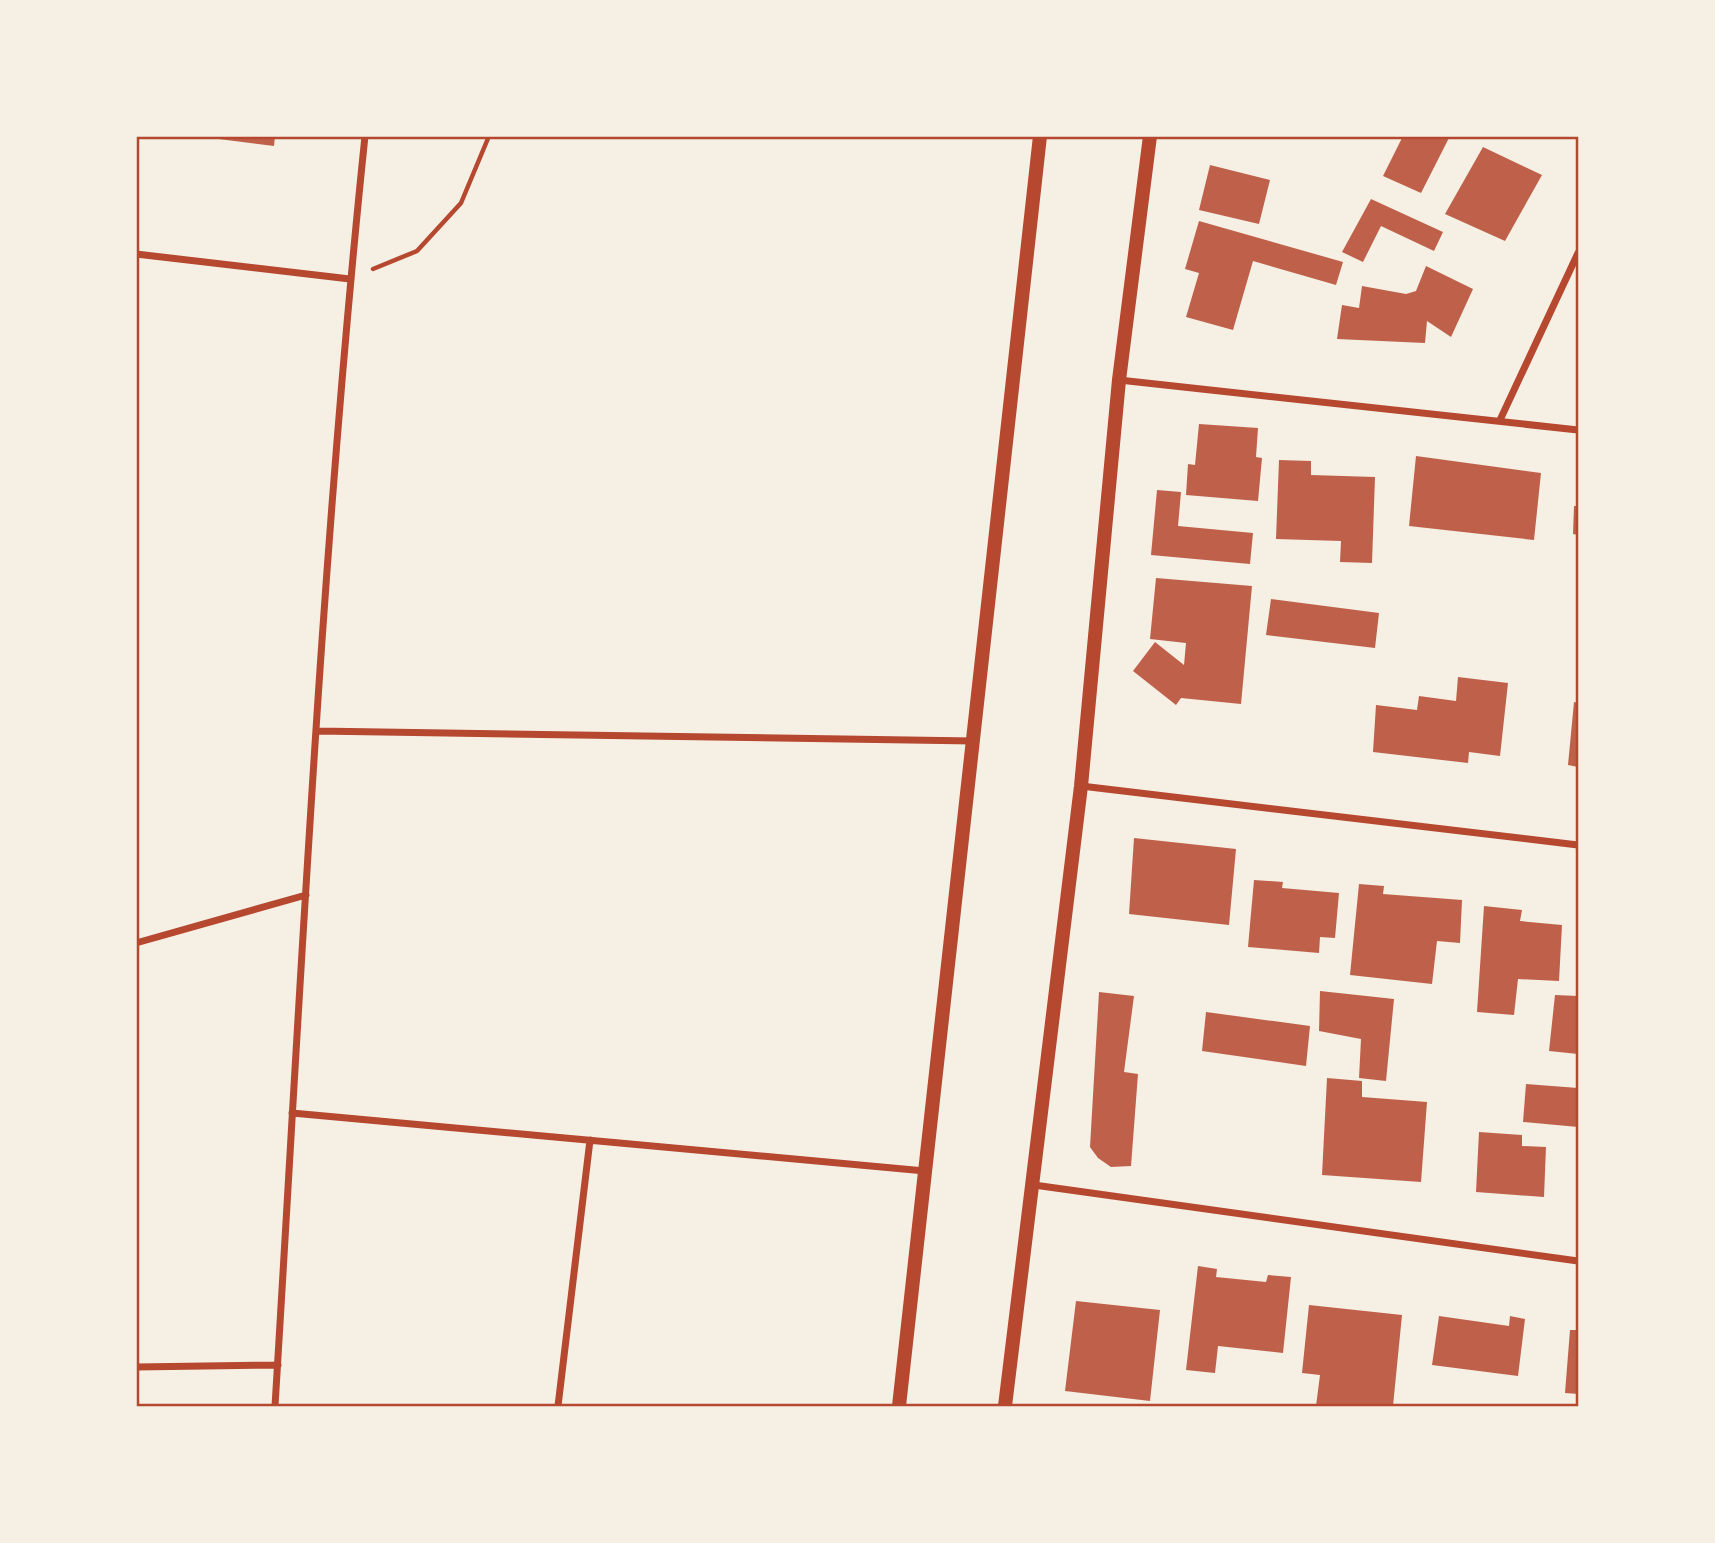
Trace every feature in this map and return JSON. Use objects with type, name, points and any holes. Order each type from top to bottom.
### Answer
[{"type":"main road","points":[[900,1406],[1040,136]]},
{"type":"main road","points":[[1005,1406],[1081,786],[1119,380],[1150,136]]},
{"type":"street","points":[[275,1406],[317,732],[350,279],[365,136]]},
{"type":"street","points":[[1500,420],[1578,253]]},
{"type":"street","points":[[136,254],[350,279]]},
{"type":"street","points":[[1119,380],[1578,430]]},
{"type":"street","points":[[317,732],[974,741]]},
{"type":"street","points":[[1081,786],[1578,845]]},
{"type":"street","points":[[136,943],[306,895]]},
{"type":"street","points":[[292,1113],[925,1171]]},
{"type":"street","points":[[558,1406],[590,1140]]},
{"type":"street","points":[[1034,1185],[1578,1261]]},
{"type":"street","points":[[136,1367],[278,1365]]},
{"type":"path","points":[[350,279],[417,251],[461,203],[489,136]]},
{"type":"building","points":[[195,136],[275,136],[274,146]]},
{"type":"building","points":[[1403,136],[1450,136],[1421,193],[1383,176]]},
{"type":"building","points":[[1483,147],[1542,175],[1505,241],[1445,214]]},
{"type":"building","points":[[1210,165],[1270,180],[1259,224],[1199,210]]},
{"type":"building","points":[[1371,199],[1443,232],[1434,251],[1381,226],[1363,262],[1342,252]]},
{"type":"building","points":[[1199,221],[1343,262],[1336,285],[1253,261],[1233,330],[1186,317],[1199,273],[1185,269]]},
{"type":"building","points":[[1426,266],[1473,289],[1451,337],[1427,321],[1425,343],[1337,339],[1342,305],[1359,308],[1362,286],[1406,294],[1416,291]]},
{"type":"building","points":[[1199,424],[1258,428],[1256,457],[1262,458],[1258,501],[1186,495],[1188,464],[1195,465]]},
{"type":"building","points":[[1416,456],[1541,473],[1534,540],[1409,526]]},
{"type":"building","points":[[1279,460],[1311,461],[1311,475],[1375,477],[1372,563],[1340,562],[1341,541],[1276,539]]},
{"type":"building","points":[[1157,490],[1181,492],[1178,526],[1253,533],[1250,564],[1151,555]]},
{"type":"building","points":[[1574,506],[1578,506],[1578,535],[1573,534]]},
{"type":"building","points":[[1156,578],[1252,586],[1241,704],[1181,698],[1176,705],[1133,671],[1155,642],[1184,665],[1186,643],[1150,639]]},
{"type":"building","points":[[1271,599],[1379,613],[1375,648],[1266,635]]},
{"type":"building","points":[[1458,677],[1508,683],[1500,756],[1469,752],[1468,763],[1373,752],[1376,705],[1417,710],[1419,696],[1456,701]]},
{"type":"building","points":[[1574,702],[1578,703],[1578,767],[1568,765]]},
{"type":"building","points":[[1134,838],[1236,849],[1229,925],[1129,914]]},
{"type":"building","points":[[1254,880],[1283,882],[1282,888],[1339,893],[1335,938],[1320,937],[1319,953],[1248,947]]},
{"type":"building","points":[[1359,884],[1384,886],[1383,894],[1462,900],[1460,943],[1437,941],[1432,984],[1350,975]]},
{"type":"building","points":[[1484,906],[1522,910],[1520,921],[1562,925],[1559,981],[1518,979],[1514,1015],[1477,1012]]},
{"type":"building","points":[[1320,991],[1394,999],[1386,1081],[1359,1078],[1361,1039],[1319,1031]]},
{"type":"building","points":[[1099,992],[1134,996],[1124,1072],[1138,1074],[1131,1166],[1111,1167],[1098,1158],[1090,1147]]},
{"type":"building","points":[[1555,995],[1578,996],[1578,1054],[1549,1051]]},
{"type":"building","points":[[1206,1012],[1310,1026],[1306,1066],[1202,1051]]},
{"type":"building","points":[[1327,1078],[1362,1081],[1362,1097],[1427,1102],[1421,1182],[1322,1175]]},
{"type":"building","points":[[1526,1084],[1578,1088],[1578,1127],[1523,1122]]},
{"type":"building","points":[[1479,1132],[1522,1135],[1522,1146],[1546,1147],[1544,1197],[1476,1192]]},
{"type":"building","points":[[1198,1266],[1217,1269],[1216,1277],[1266,1282],[1268,1275],[1291,1277],[1283,1353],[1218,1346],[1215,1373],[1186,1370]]},
{"type":"building","points":[[1076,1301],[1160,1310],[1150,1401],[1065,1391]]},
{"type":"building","points":[[1309,1305],[1402,1315],[1393,1406],[1316,1406],[1320,1375],[1302,1373]]},
{"type":"building","points":[[1439,1316],[1509,1326],[1510,1316],[1525,1319],[1518,1376],[1432,1365]]},
{"type":"building","points":[[1570,1330],[1578,1330],[1578,1394],[1565,1393]]}]
